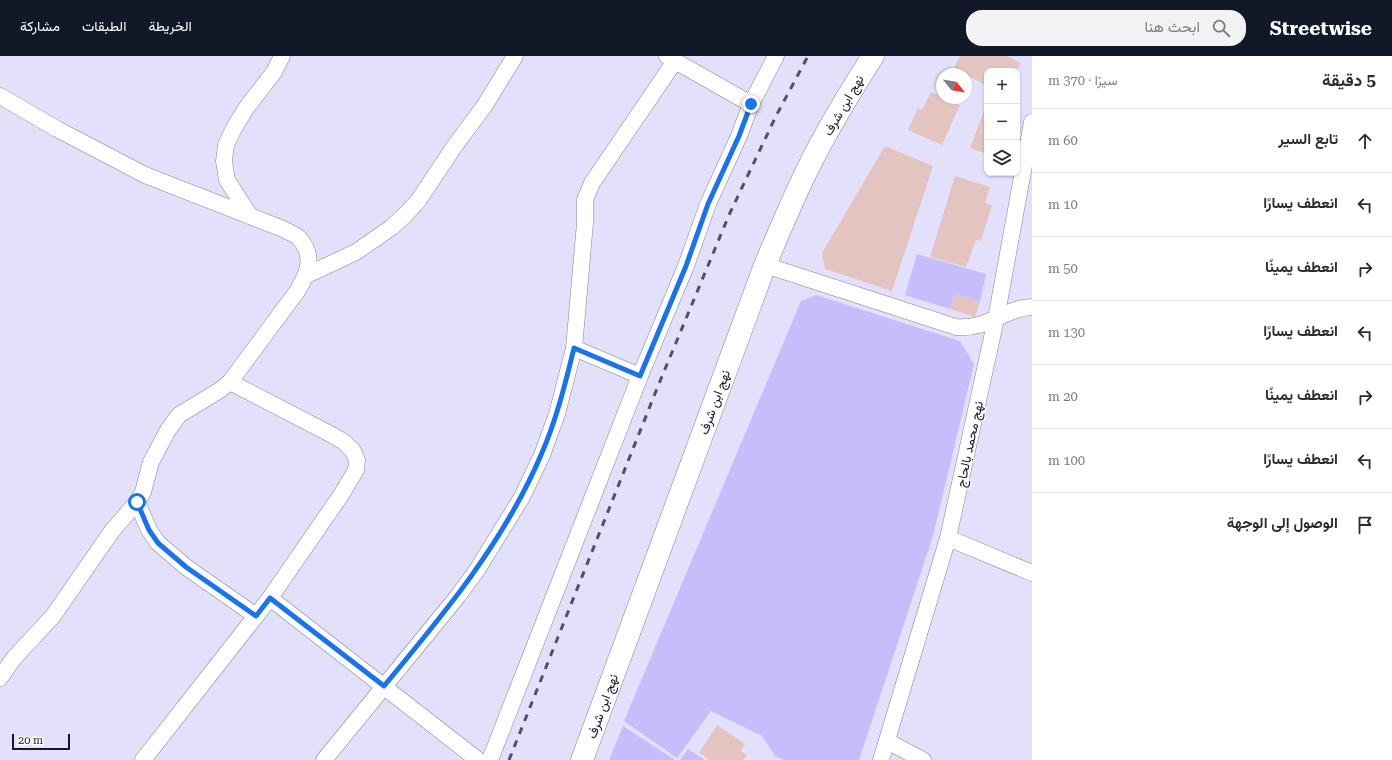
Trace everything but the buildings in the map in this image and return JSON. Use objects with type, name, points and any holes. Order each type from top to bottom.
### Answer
[{"type":"main road","name":"نهج ابن شرف","points":[[582,760],[765,265],[824,136],[855,83],[873,56]]},
{"type":"street","points":[[250,216],[227,180],[224,161],[226,145],[234,128],[247,107],[274,72],[282,56]]},
{"type":"street","points":[[307,275],[356,252],[392,227],[405,215],[418,201],[454,147],[485,105],[516,56]]},
{"type":"street","points":[[490,760],[640,376],[686,266],[708,204],[739,136],[751,104],[776,56]]},
{"type":"street","points":[[324,760],[466,586],[522,497],[542,455],[557,414],[574,348],[585,223],[585,200],[592,183],[671,58],[751,104]]},
{"type":"street","points":[[0,96],[58,129],[145,175],[283,229],[299,237],[306,247],[308,258],[307,275],[298,290],[230,382],[179,416],[162,440],[151,462],[143,492],[137,502],[112,531],[53,616],[14,658],[0,678]]},
{"type":"street","name":"نهج محمد بالحاج","points":[[881,760],[948,538],[996,319],[1032,122]]},
{"type":"street","points":[[765,265],[956,327],[968,328],[981,325],[1021,307],[1032,307]]},
{"type":"street","points":[[574,348],[640,376]]},
{"type":"street","points":[[143,760],[270,598],[341,495],[356,470],[357,460],[353,451],[344,442],[230,382]]},
{"type":"street","points":[[137,502],[149,530],[158,543],[186,567],[256,616]]},
{"type":"street","points":[[948,538],[1032,573]]},
{"type":"street","points":[[270,598],[478,760]]},
{"type":"street","points":[[887,742],[923,760]]},
{"type":"shaded area","points":[[917,254],[986,274],[980,302],[955,294],[950,309],[905,295]]},
{"type":"shaded area","points":[[816,295],[960,341],[974,364],[933,536],[859,760],[785,760],[776,757],[762,736],[711,711],[677,758],[624,721],[801,301]]},
{"type":"shaded area","points":[[623,726],[675,760],[609,760]]},
{"type":"shaded area","points":[[688,749],[705,760],[680,760]]},
{"type":"railway","points":[[509,760],[658,386],[729,215],[776,116],[808,56]]},
{"type":"route","points":[[137,502],[149,530],[158,543],[186,567],[256,616],[270,598],[384,686],[458,596],[477,570],[522,497],[542,455],[557,414],[574,348],[640,376],[686,266],[708,204],[739,136],[751,104]]}]
